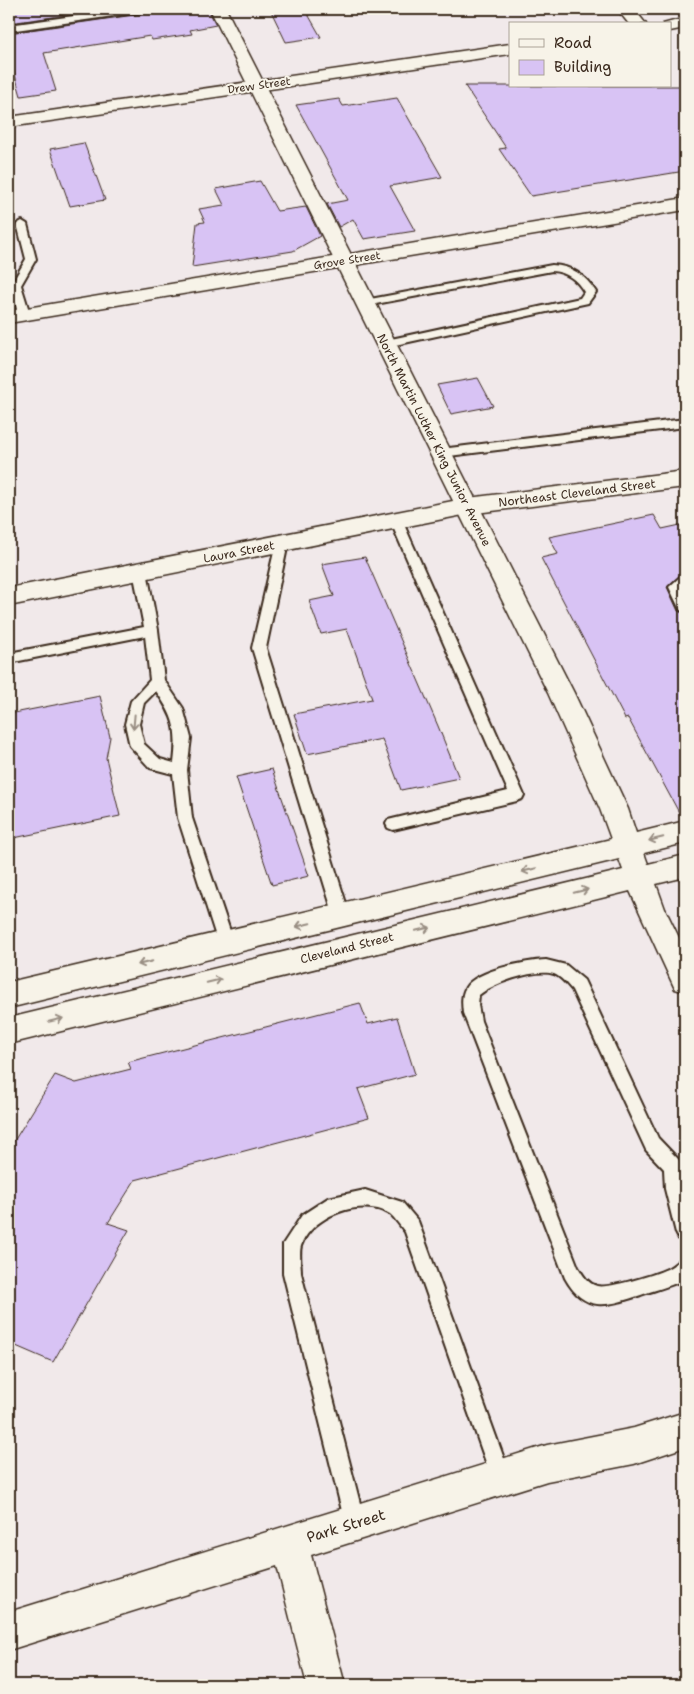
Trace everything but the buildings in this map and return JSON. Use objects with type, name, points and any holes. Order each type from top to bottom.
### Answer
[{"type":"street","name":"North Martin Luther King Junior Avenue","points":[[218,9],[560,693],[614,809],[651,909],[685,980]]},
{"type":"street","points":[[625,9],[636,22]]},
{"type":"street","points":[[672,26],[685,23]]},
{"type":"street","name":"Drew Street","points":[[9,122],[509,49]]},
{"type":"street","name":"Grove Street","points":[[16,315],[685,204]]},
{"type":"street","name":"Northeast Cleveland Street","points":[[468,506],[685,479]]},
{"type":"street","name":"Laura Street","points":[[9,597],[468,506]]},
{"type":"street","points":[[9,995],[685,832]]},
{"type":"street","name":"Cleveland Street","points":[[9,1031],[685,866]]},
{"type":"street","name":"Park Street","points":[[9,1631],[546,1463],[634,1446],[685,1429]]},
{"type":"street","points":[[290,1543],[326,1685]]},
{"type":"lane","points":[[9,28],[140,9]]},
{"type":"lane","points":[[16,315],[16,285],[31,259],[22,224]]},
{"type":"lane","points":[[365,303],[552,268],[571,272],[584,282],[590,292],[584,301],[386,343]]},
{"type":"lane","points":[[441,453],[685,423]]},
{"type":"lane","points":[[393,824],[517,795],[396,520]]},
{"type":"lane","points":[[282,543],[259,648],[342,916]]},
{"type":"lane","points":[[140,571],[151,630],[157,681],[176,708],[184,738],[180,770],[186,818],[226,943]]},
{"type":"lane","points":[[685,580],[676,587],[685,607]]},
{"type":"lane","points":[[9,658],[151,630]]},
{"type":"lane","points":[[157,681],[138,701],[132,724],[137,746],[155,764],[180,770]]},
{"type":"lane","points":[[685,1233],[674,1189],[679,1166],[652,1144],[578,985],[566,972],[553,966],[533,966],[499,977],[473,990],[470,999],[472,1021],[568,1264],[579,1286],[594,1295],[610,1296],[675,1275],[685,1266]]},
{"type":"lane","points":[[355,1523],[292,1273],[292,1244],[308,1221],[334,1204],[365,1198],[396,1208],[412,1227],[501,1478]]}]
